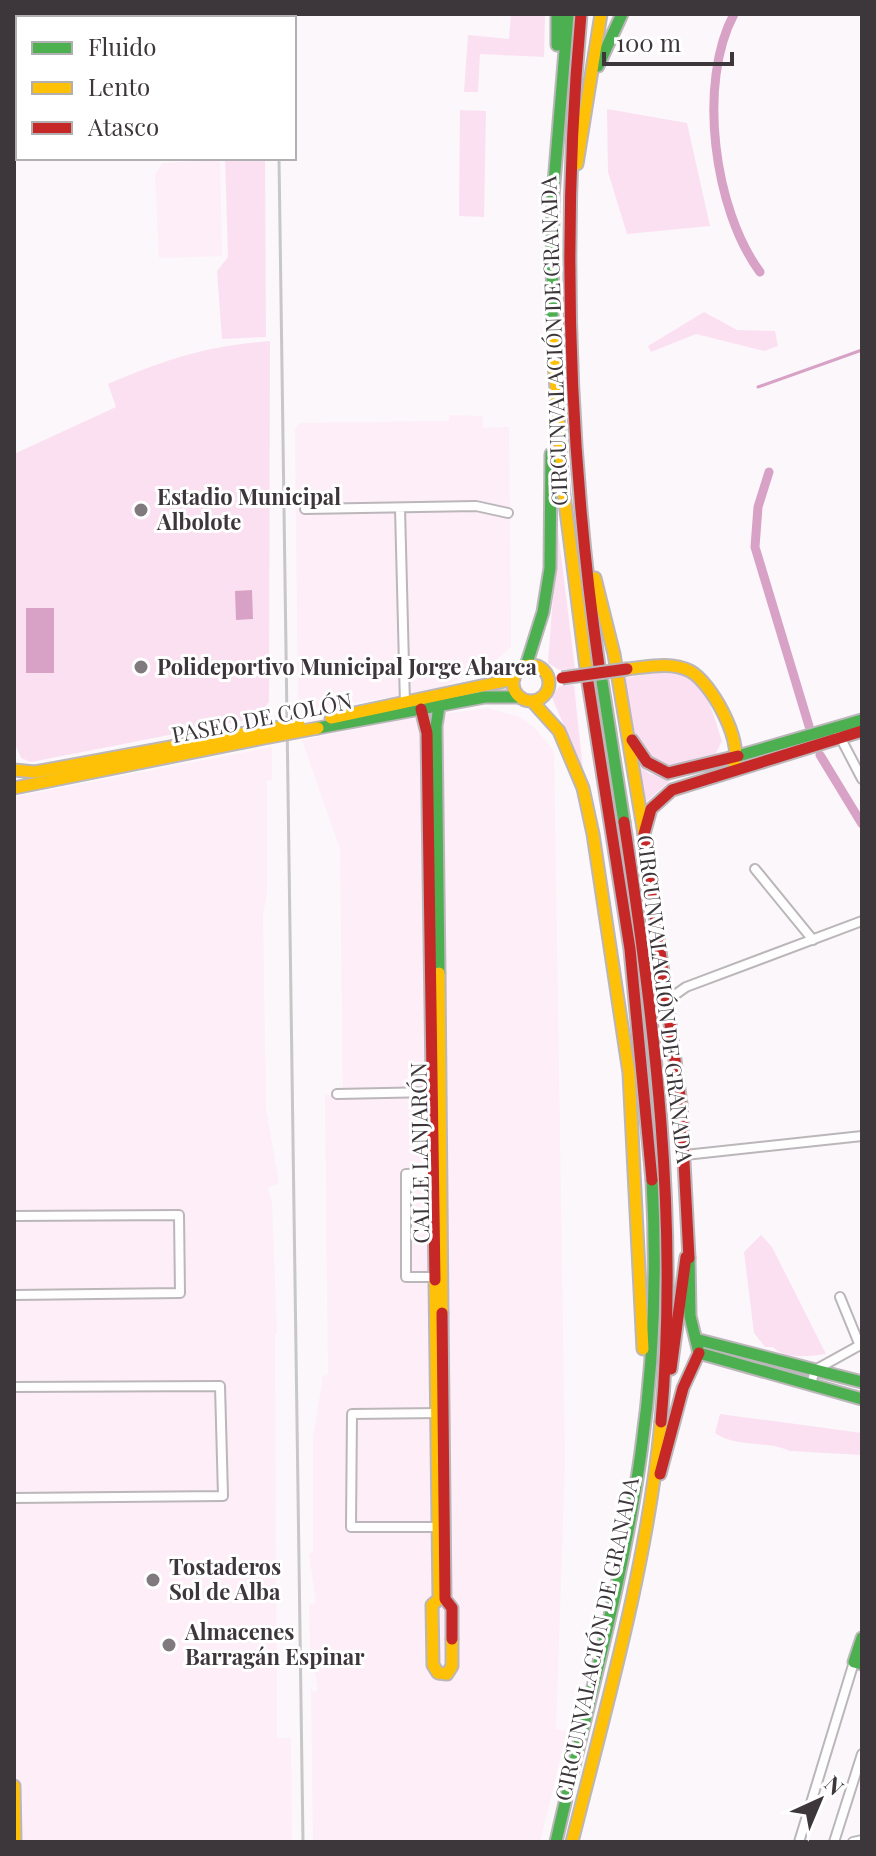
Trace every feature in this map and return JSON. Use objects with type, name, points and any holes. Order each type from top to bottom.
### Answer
[{"type":"main road","points":[[557,14],[555,83],[559,100]]},
{"type":"main road","name":"CIRCUNVALACIÓN DE GRANADA","points":[[568,14],[559,100],[552,234],[556,406],[565,509],[586,668]]},
{"type":"main road","name":"CIRCUNVALACIÓN DE GRANADA","points":[[581,14],[568,196],[575,472],[599,666]]},
{"type":"main road","points":[[568,196],[575,180],[601,14]]},
{"type":"main road","points":[[591,81],[622,14]]},
{"type":"main road","points":[[556,406],[552,425],[550,568],[543,612],[526,666],[514,679],[519,697],[532,701],[559,731],[572,759],[583,788],[599,868],[629,1073],[643,1329],[642,1395],[646,1413]]},
{"type":"main road","points":[[575,472],[583,491],[592,568],[629,732],[669,999],[685,1155],[688,1204],[686,1257],[665,1423],[658,1440]]},
{"type":"main road","points":[[549,681],[665,665],[696,673],[710,686],[738,756]]},
{"type":"main road","points":[[526,666],[543,670],[549,681],[543,697],[532,701]]},
{"type":"main road","name":"PASEO DE COLÓN","points":[[14,770],[35,772],[258,735],[514,679]]},
{"type":"main road","name":"CIRCUNVALACIÓN DE GRANADA","points":[[572,1842],[626,1623],[652,1488],[668,1276],[666,1161],[645,969],[602,681]]},
{"type":"main road","name":"CIRCUNVALACIÓN DE GRANADA","points":[[556,1842],[615,1593],[646,1413],[655,1279],[650,1116],[630,954],[588,682]]},
{"type":"main road","name":"PASEO DE COLÓN","points":[[317,724],[439,707],[485,697],[519,697]]},
{"type":"main road","name":"CALLE LANJARÓN","points":[[439,707],[436,726],[442,1599]]},
{"type":"main road","name":"CALLE LANJARÓN","points":[[421,709],[427,726],[432,1173],[440,1413],[437,1527],[442,1599],[452,1608],[452,1666],[447,1674],[438,1673],[433,1665],[432,1605],[442,1599]]},
{"type":"main road","points":[[629,732],[647,762],[668,773],[752,764],[838,733],[862,720]]},
{"type":"main road","points":[[721,767],[728,745],[726,721]]},
{"type":"main road","points":[[644,834],[646,819],[658,800],[738,756],[838,733],[862,731]]},
{"type":"main road","name":"PASEO DE COLÓN","points":[[14,788],[258,735]]},
{"type":"main road","points":[[728,745],[738,756],[752,764]]},
{"type":"main road","points":[[652,1488],[665,1465],[683,1388],[699,1353],[699,1340],[690,1316],[686,1257]]},
{"type":"main road","points":[[699,1340],[862,1382]]},
{"type":"main road","points":[[699,1353],[862,1399]]},
{"type":"main road","points":[[858,1663],[861,1645]]},
{"type":"main road","points":[[14,1786],[15,1842]]},
{"type":"street","points":[[305,509],[476,506],[508,513]]},
{"type":"street","points":[[400,508],[405,704]]},
{"type":"street","points":[[838,733],[862,779]]},
{"type":"street","points":[[755,869],[813,940]]},
{"type":"street","points":[[669,999],[686,987],[862,921]]},
{"type":"street","points":[[337,1094],[433,1092]]},
{"type":"street","points":[[685,1155],[862,1136]]},
{"type":"street","name":"CALLE LANJARÓN","points":[[432,1173],[406,1174],[406,1277],[435,1277]]},
{"type":"street","points":[[14,1216],[179,1215],[180,1277],[180,1293],[14,1295]]},
{"type":"street","points":[[811,1384],[815,1370],[861,1345],[840,1297]]},
{"type":"street","points":[[783,1376],[786,1361]]},
{"type":"street","points":[[14,1387],[220,1386],[223,1496],[14,1498]]},
{"type":"street","points":[[437,1527],[351,1527],[352,1414],[440,1413]]},
{"type":"street","points":[[799,1842],[858,1663]]},
{"type":"street","points":[[834,1842],[862,1754]]},
{"type":"street","points":[[853,1842],[862,1840]]},
{"type":"shaded area","points":[[511,14],[545,14],[544,57],[480,54],[478,92],[464,92],[468,35],[509,39]]},
{"type":"shaded area","points":[[607,109],[687,123],[710,226],[627,234],[608,172]]},
{"type":"shaded area","points":[[460,110],[486,111],[484,217],[459,216]]},
{"type":"shaded area","points":[[220,160],[222,256],[159,258],[155,175],[163,163]]},
{"type":"shaded area","points":[[225,160],[265,160],[266,337],[222,339],[217,271],[228,257]]},
{"type":"shaded area","points":[[704,312],[737,330],[775,331],[778,346],[764,351],[696,334],[651,352],[648,346]]},
{"type":"shaded area","points":[[270,341],[269,702],[256,718],[31,762],[21,758],[15,744],[14,454],[116,407],[108,384],[187,355]]},
{"type":"shaded area","points":[[449,415],[482,416],[483,428],[509,427],[511,647],[494,662],[434,691],[312,709],[311,702],[298,701],[295,430],[300,423],[449,421]]},
{"type":"shaded area","points":[[558,531],[575,669],[559,670],[548,663]]},
{"type":"shaded area","points":[[252,590],[253,619],[236,620],[235,591]]},
{"type":"shaded area","points":[[26,608],[54,608],[54,673],[26,673]]},
{"type":"shaded area","points":[[667,671],[691,679],[705,696],[722,741],[715,755],[683,764],[665,765],[654,761],[638,742],[624,678]]},
{"type":"shaded area","points":[[574,685],[583,771],[551,695],[560,686]]},
{"type":"shaded area","points":[[487,708],[517,716],[533,726],[554,751],[565,1461],[556,1729],[567,1731],[540,1842],[313,1842],[311,1688],[313,1692],[318,1690],[310,1647],[309,1605],[316,1603],[309,1553],[313,1553],[313,1438],[323,1376],[328,1375],[325,1095],[343,1095],[340,849],[302,740],[408,719]]},
{"type":"shaded area","points":[[272,747],[272,780],[267,781],[267,891],[263,916],[266,1109],[279,1183],[268,1188],[272,1202],[277,1334],[277,1738],[291,1738],[292,1842],[14,1842],[14,797]]},
{"type":"shaded area","points":[[640,765],[648,773],[671,780],[646,802]]},
{"type":"shaded area","points":[[761,1235],[772,1247],[826,1354],[784,1354],[773,1347],[765,1347],[754,1333],[744,1252]]},
{"type":"shaded area","points":[[720,1414],[862,1433],[862,1455],[790,1451],[732,1441],[715,1433]]},
{"type":"waterway","points":[[734,14],[723,42],[716,75],[716,146],[731,215],[744,246],[760,272]]},
{"type":"waterway","points":[[758,387],[862,350]]},
{"type":"waterway","points":[[769,472],[758,507],[755,547],[809,726]]},
{"type":"waterway","points":[[820,755],[862,824]]},
{"type":"railway","points":[[279,160],[303,1842]]},
{"type":"traffic: fast","points":[[557,14],[557,45]]},
{"type":"traffic: fast","points":[[552,333],[553,195],[568,14]]},
{"type":"traffic: fast","points":[[598,66],[622,14]]},
{"type":"traffic: fast","points":[[526,666],[543,612],[550,568],[551,454]]},
{"type":"traffic: fast","points":[[602,681],[624,822]]},
{"type":"traffic: fast","points":[[318,728],[485,697],[519,697]]},
{"type":"traffic: fast","points":[[439,707],[436,726],[439,973]]},
{"type":"traffic: fast","points":[[738,756],[862,720]]},
{"type":"traffic: fast","points":[[556,1842],[614,1599],[641,1452],[653,1316],[652,1180]]},
{"type":"traffic: fast","points":[[689,1258],[690,1316],[699,1353],[862,1399]]},
{"type":"traffic: fast","points":[[699,1340],[862,1382]]},
{"type":"traffic: fast","points":[[862,1638],[854,1662],[862,1664]]},
{"type":"traffic: slow","points":[[577,164],[601,14]]},
{"type":"traffic: slow","points":[[552,333],[563,487],[586,668]]},
{"type":"traffic: slow","points":[[595,578],[614,654],[644,834]]},
{"type":"traffic: slow","points":[[531,665],[543,671],[549,683],[543,695],[531,701],[519,695],[513,683],[519,671],[531,665]]},
{"type":"traffic: slow","points":[[627,669],[675,666],[698,677],[716,699],[730,727],[736,753],[734,763]]},
{"type":"traffic: slow","points":[[331,718],[514,679]]},
{"type":"traffic: slow","points":[[532,701],[559,731],[583,788],[593,834],[629,1073],[643,1349]]},
{"type":"traffic: slow","points":[[257,731],[299,724]]},
{"type":"traffic: slow","points":[[259,739],[318,728]]},
{"type":"traffic: slow","points":[[14,770],[35,772],[257,731]]},
{"type":"traffic: slow","points":[[14,788],[259,739]]},
{"type":"traffic: slow","points":[[439,973],[442,1313]]},
{"type":"traffic: slow","points":[[435,1280],[439,1599],[432,1605],[433,1665],[438,1673],[447,1674],[452,1666],[452,1639]]},
{"type":"traffic: slow","points":[[572,1842],[636,1581],[661,1422]]},
{"type":"traffic: slow","points":[[14,1786],[15,1842]]},
{"type":"traffic: jam","points":[[581,14],[571,178],[571,340],[580,503],[599,666]]},
{"type":"traffic: jam","points":[[562,678],[627,669]]},
{"type":"traffic: jam","points":[[588,682],[630,949],[652,1180]]},
{"type":"traffic: jam","points":[[421,709],[427,733],[435,1280]]},
{"type":"traffic: jam","points":[[689,1258],[681,1104],[644,834],[651,809],[672,790],[862,731]]},
{"type":"traffic: jam","points":[[632,740],[647,762],[668,773],[738,756]]},
{"type":"traffic: jam","points":[[624,822],[645,972],[661,1122],[667,1271],[661,1422]]},
{"type":"traffic: jam","points":[[671,1369],[686,1257]]},
{"type":"traffic: jam","points":[[442,1313],[445,1599],[452,1608],[452,1639]]},
{"type":"traffic: jam","points":[[660,1474],[683,1388],[699,1353]]},
{"type":"place","name":"Estadio Municipal Albolote","points":[[141,510]]},
{"type":"place","name":"Polideportivo Municipal Jorge Abarca","points":[[141,667]]},
{"type":"place","name":"Tostaderos Sol de Alba","points":[[153,1580]]},
{"type":"place","name":"Almacenes Barragán Espinar","points":[[169,1645]]}]
